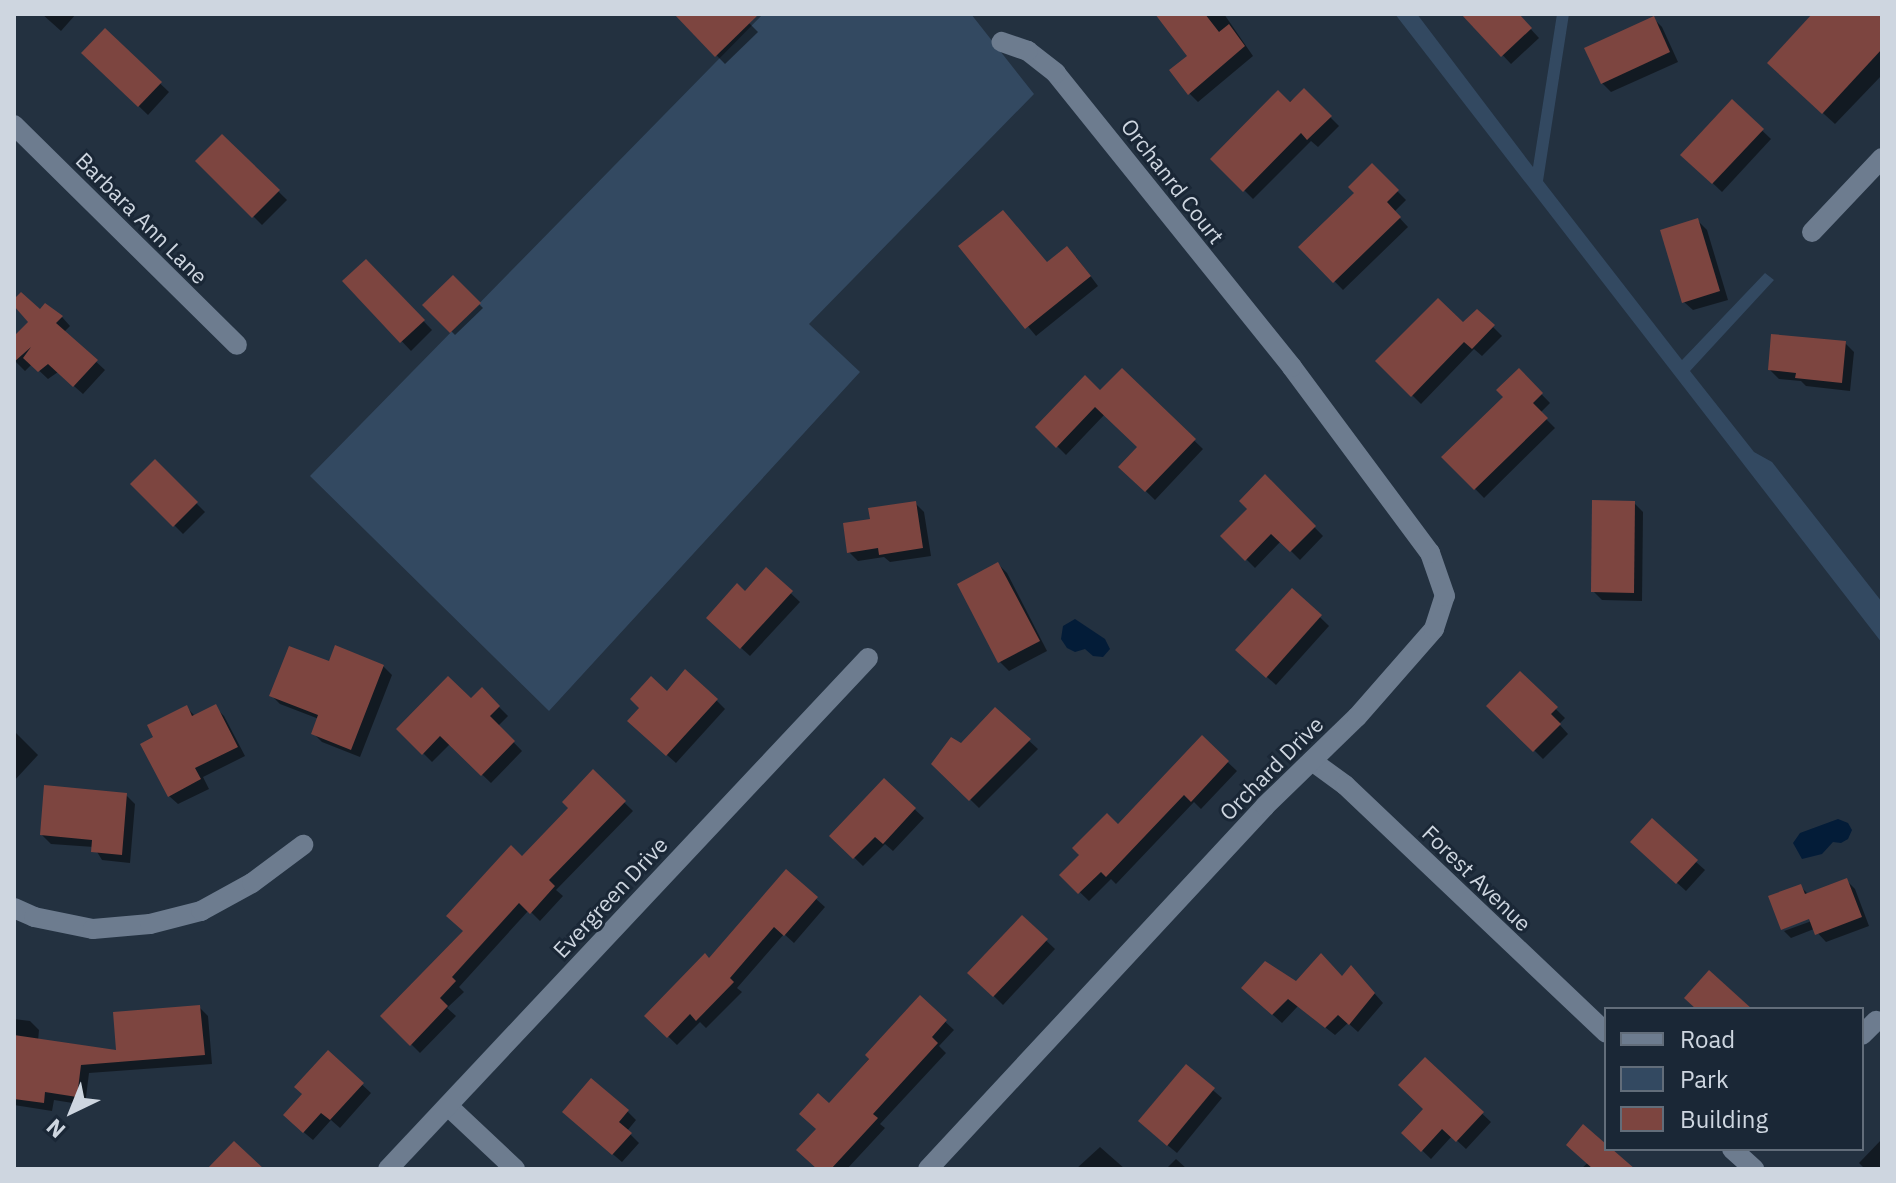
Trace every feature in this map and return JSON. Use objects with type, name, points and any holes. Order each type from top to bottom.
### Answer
[{"type":"street","name":"Orchanrd Court","points":[[1002,42],[1028,51],[1056,73],[1292,367]]},
{"type":"street","name":"Barbara Ann Lane","points":[[14,125],[237,345]]},
{"type":"street","points":[[1812,232],[1882,158]]},
{"type":"street","name":"Orchard Drive","points":[[928,1169],[1265,806],[1357,717],[1434,629],[1445,596],[1430,553],[1292,367]]},
{"type":"street","name":"Evergreen Drive","points":[[388,1169],[868,658]]},
{"type":"street","name":"Forest Avenue","points":[[1312,761],[1345,785],[1604,1031]]},
{"type":"street","points":[[14,908],[34,917],[93,929],[150,924],[201,911],[252,883],[303,845]]},
{"type":"street","points":[[448,1106],[515,1169]]},
{"type":"green space","points":[[763,14],[971,14],[1034,94],[809,324],[860,372],[549,711],[310,476]]},
{"type":"green space","points":[[1395,14],[1417,14],[1533,167],[1557,14],[1569,14],[1543,181],[1682,360],[1765,273],[1774,280],[1690,371],[1754,452],[1772,462],[1882,602],[1882,643]]},
{"type":"shaded area","points":[[1075,619],[1105,639],[1110,649],[1103,657],[1093,656],[1085,649],[1075,652],[1067,648],[1061,639],[1063,626]]},
{"type":"shaded area","points":[[1838,819],[1848,823],[1852,830],[1848,839],[1841,843],[1833,842],[1822,854],[1802,859],[1793,843],[1800,833]]},
{"type":"building","points":[[674,14],[759,14],[715,57]]},
{"type":"building","points":[[1155,14],[1205,14],[1219,32],[1229,24],[1245,46],[1188,95],[1169,70],[1187,56]]},
{"type":"building","points":[[1461,14],[1519,14],[1532,28],[1501,57]]},
{"type":"building","points":[[1812,14],[1882,14],[1882,49],[1822,114],[1767,63]]},
{"type":"building","points":[[1654,16],[1670,52],[1601,84],[1584,48]]},
{"type":"building","points":[[105,28],[162,82],[138,107],[81,53]]},
{"type":"building","points":[[1304,88],[1332,116],[1307,140],[1301,133],[1243,192],[1210,159],[1278,90],[1290,102]]},
{"type":"building","points":[[1732,99],[1764,129],[1712,184],[1680,155]]},
{"type":"building","points":[[222,134],[280,190],[252,218],[195,161]]},
{"type":"building","points":[[1372,163],[1399,190],[1387,202],[1401,217],[1333,283],[1298,247],[1354,193],[1348,187]]},
{"type":"building","points":[[1003,210],[1047,262],[1067,246],[1091,276],[1025,329],[958,246]]},
{"type":"building","points":[[1698,218],[1720,291],[1682,303],[1660,230]]},
{"type":"building","points":[[366,259],[425,320],[400,343],[342,281]]},
{"type":"building","points":[[453,275],[481,303],[450,333],[422,305]]},
{"type":"building","points":[[21,292],[40,309],[45,303],[63,316],[56,323],[98,360],[73,387],[48,364],[38,372],[23,358],[31,347],[14,362],[14,336],[28,322],[14,306],[14,299]]},
{"type":"building","points":[[1438,298],[1463,322],[1477,309],[1495,325],[1472,349],[1464,342],[1411,397],[1375,361]]},
{"type":"building","points":[[1771,334],[1846,341],[1842,383],[1795,378],[1796,373],[1768,370]]},
{"type":"building","points":[[1122,368],[1196,439],[1145,492],[1118,467],[1137,447],[1095,407],[1056,448],[1035,427],[1085,375],[1100,390]]},
{"type":"building","points":[[1519,368],[1543,393],[1533,403],[1548,418],[1474,490],[1441,457],[1503,397],[1496,390]]},
{"type":"building","points":[[155,459],[198,502],[173,527],[130,484]]},
{"type":"building","points":[[1265,474],[1316,526],[1290,552],[1271,534],[1245,561],[1220,536],[1247,509],[1239,501]]},
{"type":"building","points":[[1592,500],[1635,501],[1634,593],[1591,592]]},
{"type":"building","points":[[916,501],[923,548],[879,555],[878,548],[847,553],[843,523],[870,519],[868,508]]},
{"type":"building","points":[[998,562],[1040,641],[998,663],[957,584]]},
{"type":"building","points":[[766,567],[793,591],[740,649],[706,618],[737,583],[745,591]]},
{"type":"building","points":[[1292,588],[1322,615],[1266,678],[1235,650]]},
{"type":"building","points":[[335,645],[384,665],[351,750],[311,734],[318,715],[269,696],[289,646],[329,661]]},
{"type":"building","points":[[685,669],[718,699],[666,756],[627,721],[639,708],[630,699],[651,676],[667,691]]},
{"type":"building","points":[[1520,671],[1558,707],[1551,714],[1561,724],[1533,752],[1486,706]]},
{"type":"building","points":[[448,676],[471,698],[482,687],[500,706],[490,716],[515,741],[481,776],[440,736],[422,755],[396,729]]},
{"type":"building","points":[[216,704],[238,747],[195,768],[201,779],[168,797],[140,744],[153,737],[147,725],[187,705],[192,716]]},
{"type":"building","points":[[995,707],[1031,739],[969,801],[931,764],[951,737],[961,743]]},
{"type":"building","points":[[1202,735],[1229,761],[1191,802],[1184,795],[1106,877],[1101,872],[1078,894],[1059,875],[1079,855],[1072,848],[1107,813],[1118,824]]},
{"type":"building","points":[[593,769],[626,801],[549,880],[555,886],[530,914],[519,903],[452,977],[456,981],[440,998],[448,1006],[410,1046],[380,1016],[463,931],[446,916],[511,845],[522,856],[568,808],[562,802]]},
{"type":"building","points":[[884,778],[916,808],[883,844],[875,837],[853,859],[829,836]]},
{"type":"building","points":[[44,785],[127,793],[122,855],[91,852],[92,840],[40,835]]},
{"type":"building","points":[[1652,818],[1698,860],[1676,884],[1630,842]]},
{"type":"building","points":[[786,869],[818,897],[784,936],[774,927],[730,978],[734,982],[696,1021],[690,1014],[667,1038],[644,1016],[705,953],[709,958]]},
{"type":"building","points":[[1847,878],[1862,917],[1815,935],[1809,919],[1781,930],[1768,896],[1801,884],[1805,894]]},
{"type":"building","points":[[1022,915],[1048,939],[993,997],[967,973]]},
{"type":"building","points":[[1321,953],[1342,976],[1351,965],[1375,993],[1349,1025],[1338,1015],[1325,1028],[1288,999],[1272,1015],[1241,988],[1265,961],[1296,981]]},
{"type":"building","points":[[1709,970],[1750,1007],[1694,1007],[1684,998]]},
{"type":"building","points":[[920,995],[947,1020],[932,1037],[938,1043],[873,1114],[878,1118],[831,1169],[817,1169],[796,1150],[816,1129],[799,1114],[818,1093],[829,1103],[869,1059],[865,1055]]},
{"type":"building","points":[[200,1005],[205,1055],[81,1065],[77,1097],[45,1092],[44,1103],[14,1099],[14,1035],[116,1050],[113,1012]]},
{"type":"building","points":[[328,1050],[364,1083],[330,1120],[321,1113],[303,1133],[283,1115],[302,1094],[294,1087]]},
{"type":"building","points":[[1425,1057],[1484,1112],[1456,1142],[1442,1129],[1421,1152],[1401,1133],[1423,1109],[1398,1085]]},
{"type":"building","points":[[1186,1064],[1215,1088],[1167,1146],[1138,1121]]},
{"type":"building","points":[[591,1078],[629,1110],[619,1122],[632,1133],[612,1155],[562,1112]]},
{"type":"building","points":[[1583,1124],[1604,1142],[1604,1151],[1614,1151],[1635,1169],[1593,1169],[1566,1145]]},
{"type":"building","points":[[234,1141],[264,1169],[207,1169]]}]
